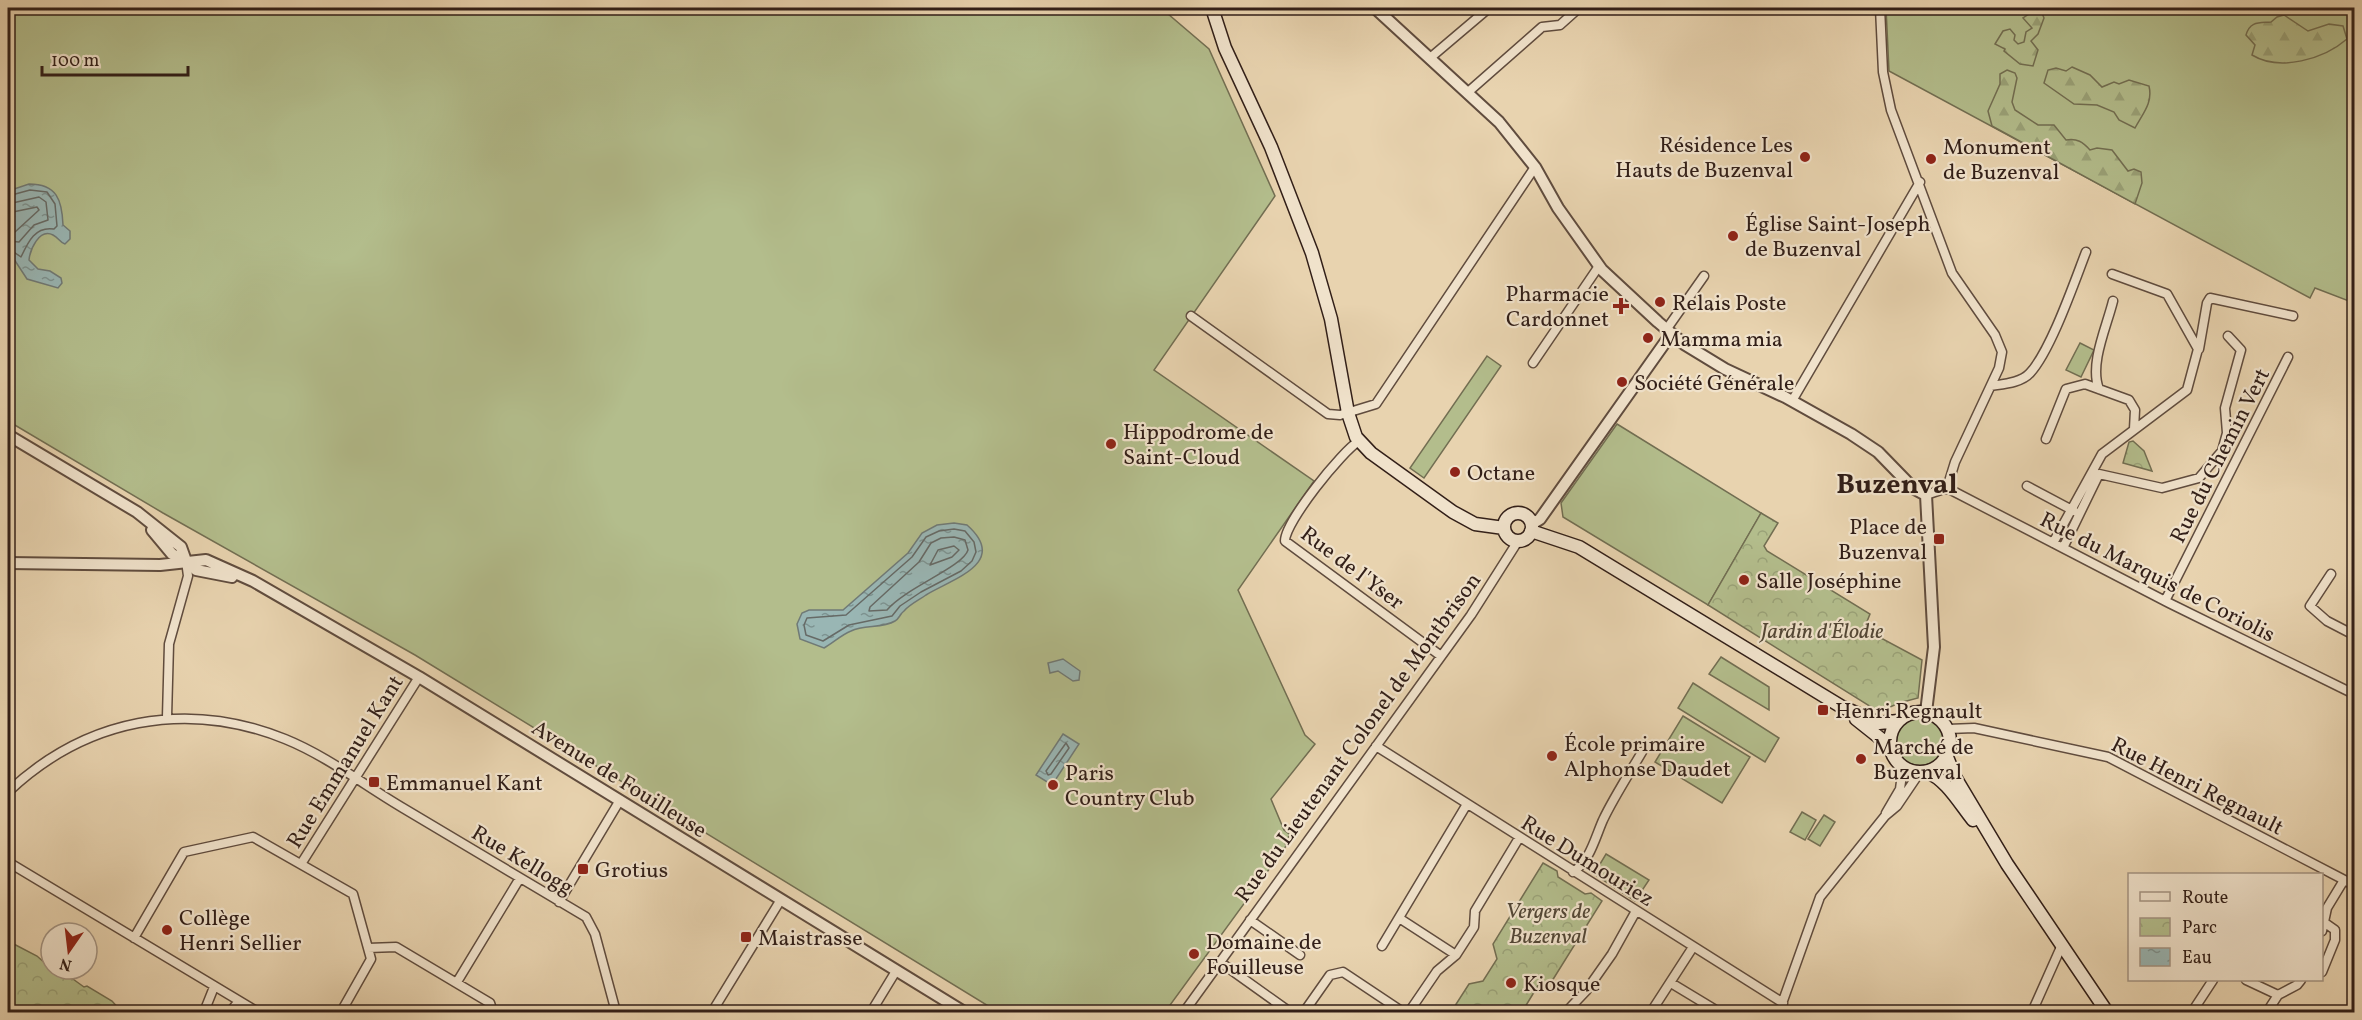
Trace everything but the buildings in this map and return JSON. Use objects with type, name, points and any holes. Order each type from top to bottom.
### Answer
[{"type":"main road","points":[[1212,8],[1222,41],[1271,147],[1312,253],[1330,319],[1348,412],[1359,441],[1375,456],[1463,518],[1478,525],[1504,528]]},
{"type":"main road","points":[[1532,528],[1528,537],[1518,541],[1508,537],[1504,528],[1507,518],[1516,513],[1526,516],[1532,528],[1586,550],[1842,706],[1879,723],[1898,721],[1911,713],[1926,712],[1938,717],[1948,729],[1951,743],[1947,757],[1938,766],[1923,772]]},
{"type":"main road","points":[[1842,706],[1890,746]]},
{"type":"main road","points":[[1898,721],[1891,733],[1890,746],[1894,756],[1903,767],[1934,774],[2000,852]]},
{"type":"main road","points":[[1947,757],[1955,777],[2000,852],[2061,947],[2107,1012]]},
{"type":"street","points":[[1375,8],[1499,122],[1535,167],[1557,208],[1599,266],[1668,332],[1725,369],[1835,424],[1878,452],[1913,488],[1926,495],[1947,488],[1955,462],[1999,368],[2002,352],[1995,335],[1953,273],[1891,111],[1881,49],[1880,8]]},
{"type":"street","points":[[1430,58],[1489,8]]},
{"type":"street","points":[[1467,93],[1542,27],[1560,25],[1579,8]]},
{"type":"street","points":[[1191,316],[1328,414],[1348,412],[1376,404],[1535,167]]},
{"type":"street","points":[[1792,401],[1920,182]]},
{"type":"street","points":[[1991,386],[2010,383],[2029,374],[2053,332],[2086,252]]},
{"type":"street","points":[[1533,363],[1599,266]]},
{"type":"street","points":[[2112,273],[2167,294],[2199,349]]},
{"type":"street","points":[[1532,528],[1632,388],[1704,276]]},
{"type":"street","points":[[2053,543],[2075,512],[2096,472],[2102,454],[2187,390],[2210,298],[2293,316]]},
{"type":"street","points":[[2099,389],[2095,380],[2096,366],[2113,301]]},
{"type":"street","points":[[2096,472],[2162,488],[2199,478],[2222,451],[2227,433],[2225,408],[2241,350],[2228,336]]},
{"type":"street","name":"Rue du Chemin Vert","points":[[2165,601],[2288,357]]},
{"type":"street","points":[[2046,440],[2066,389],[2085,384],[2129,400],[2134,411],[2134,429]]},
{"type":"street","points":[[8,435],[137,512],[181,547],[188,576],[169,644],[167,717]]},
{"type":"street","name":"Rue de l'Yser","points":[[1359,441],[1343,453],[1320,486],[1310,495],[1287,529],[1286,541],[1441,656]]},
{"type":"street","points":[[2027,486],[2075,512]]},
{"type":"street","name":"Rue du Marquis de Coriolis","points":[[1947,488],[2165,601],[2355,694]]},
{"type":"street","points":[[1926,495],[1934,647],[1926,712]]},
{"type":"street","points":[[2063,548],[2075,512]]},
{"type":"street","name":"Rue du Lieutenant Colonel de Montbrison","points":[[1184,1012],[1471,615],[1518,541]]},
{"type":"street","name":"Avenue de Fouilleuse","points":[[8,563],[160,565],[206,560],[253,581],[419,677],[964,1012]]},
{"type":"street","points":[[2331,574],[2310,606],[2327,621],[2355,635]]},
{"type":"street","name":"Rue Emmanuel Kant","points":[[301,864],[419,677]]},
{"type":"street","name":"Rue Kellogg","points":[[8,792],[68,746],[114,727],[167,717],[214,721],[257,730],[286,740],[356,778],[586,917],[591,926],[616,1012]]},
{"type":"street","name":"Rue Henri Regnault","points":[[1948,729],[1974,728],[2108,756],[2355,885]]},
{"type":"street","name":"Rue Dumouriez","points":[[1376,746],[1783,1003]]},
{"type":"street","points":[[1573,872],[1595,843],[1602,821],[1642,752]]},
{"type":"street","points":[[1779,1012],[1820,897],[1885,816],[1900,789],[1903,767]]},
{"type":"street","points":[[1885,816],[1897,806],[1923,772]]},
{"type":"street","points":[[559,902],[620,800]]},
{"type":"street","points":[[1382,946],[1467,804]]},
{"type":"street","points":[[134,938],[184,852],[253,837],[353,894],[371,959],[341,1012]]},
{"type":"street","points":[[1409,1012],[1437,970],[1456,955],[1474,927],[1475,911],[1520,838]]},
{"type":"street","points":[[8,862],[258,1012]]},
{"type":"street","points":[[457,982],[520,878]]},
{"type":"street","points":[[2323,970],[2336,940],[2335,930],[2323,927],[2327,908],[2344,880]]},
{"type":"street","points":[[712,1012],[780,901]]},
{"type":"street","points":[[1566,1012],[1586,991],[1612,954],[1635,911]]},
{"type":"street","points":[[1400,918],[1456,955]]},
{"type":"street","points":[[1250,920],[1300,955]]},
{"type":"street","points":[[368,948],[396,947],[490,1003],[493,1012]]},
{"type":"street","points":[[1652,1012],[1693,947]]},
{"type":"street","points":[[2032,1012],[2061,947]]},
{"type":"street","points":[[1220,962],[1290,1012]]},
{"type":"street","points":[[871,1012],[896,971]]},
{"type":"street","points":[[1304,1012],[1330,975],[1343,972],[1403,1012]]},
{"type":"street","points":[[2192,1012],[2212,981]]},
{"type":"street","points":[[2249,981],[2278,995]]},
{"type":"street","points":[[2267,1012],[2278,995],[2300,981]]},
{"type":"street","points":[[1671,983],[1714,1009]]},
{"type":"street","points":[[204,1012],[214,987]]},
{"type":"street","points":[[230,1012],[238,1001]]},
{"type":"green space","points":[[8,8],[1161,8],[1209,49],[1275,196],[1154,370],[1314,481],[1238,590],[1305,735],[1315,744],[1271,799],[1284,830],[1293,837],[1289,836],[1285,842],[1286,846],[1165,1012],[998,1012],[415,655],[163,513],[8,421]]},
{"type":"green space","points":[[1886,8],[2354,8],[2354,303],[2315,288],[2310,298],[1889,71]]},
{"type":"green space","points":[[2028,8],[2040,8],[2044,18],[2038,34],[2031,41],[2038,50],[2033,66],[2020,64],[2004,51],[2005,49],[1995,44],[2003,31],[2010,29],[2018,44],[2024,42],[2026,32],[2032,28],[2023,18],[2029,14]]},
{"type":"green space","points":[[2284,15],[2308,31],[2329,24],[2343,26],[2347,39],[2326,52],[2301,61],[2275,62],[2252,55],[2255,45],[2246,35],[2250,27],[2271,22]]},
{"type":"green space","points":[[2072,67],[2090,75],[2102,87],[2114,82],[2119,84],[2129,80],[2149,86],[2150,98],[2135,128],[2119,120],[2114,112],[2097,105],[2074,104],[2044,83],[2048,70],[2056,68],[2066,71]]},
{"type":"green space","points":[[2007,70],[2015,73],[2017,78],[2012,102],[2015,110],[2038,125],[2054,125],[2066,140],[2080,141],[2090,150],[2097,148],[2112,150],[2128,171],[2134,169],[2141,172],[2142,183],[2135,204],[1992,126],[1988,111],[2000,84],[2000,74]]},
{"type":"green space","points":[[2080,343],[2094,350],[2081,377],[2066,370]]},
{"type":"green space","points":[[1487,356],[1501,366],[1424,478],[1410,468]]},
{"type":"green space","points":[[1617,424],[1761,513],[1708,605],[1563,517],[1561,503]]},
{"type":"green space","points":[[2133,441],[2144,451],[2152,471],[2123,463],[2129,442]]},
{"type":"green space","name":"Jardin d'Élodie","points":[[1761,513],[1778,523],[1764,546],[1767,551],[1870,614],[1864,629],[1922,660],[1918,698],[1879,712],[1708,605]]},
{"type":"green space","points":[[1721,657],[1769,687],[1769,710],[1709,674]]},
{"type":"green space","points":[[1693,683],[1779,738],[1765,762],[1678,708]]},
{"type":"green space","points":[[1683,716],[1750,757],[1722,803],[1655,762]]},
{"type":"green space","points":[[1915,717],[1925,717],[1938,724],[1945,737],[1945,747],[1938,760],[1925,767],[1915,767],[1906,763],[1899,756],[1895,747],[1895,737],[1899,728],[1906,721]]},
{"type":"green space","points":[[1802,812],[1816,820],[1805,840],[1790,832]]},
{"type":"green space","points":[[1824,815],[1835,822],[1820,846],[1808,839]]},
{"type":"green space","points":[[1606,854],[1649,880],[1635,901],[1594,874]]},
{"type":"green space","name":"Vergers de Buzenval","points":[[1543,863],[1557,871],[1558,877],[1585,894],[1591,893],[1602,901],[1552,981],[1539,984],[1525,1007],[1526,1012],[1451,1012],[1469,984],[1483,981],[1497,959],[1493,944]]},
{"type":"green space","points":[[8,941],[39,958],[39,981],[76,981],[112,1001],[122,1012],[8,1012]]},
{"type":"water","points":[[29,184],[52,190],[59,201],[63,225],[70,231],[70,239],[65,244],[53,235],[40,237],[33,246],[29,260],[38,269],[50,271],[61,278],[62,283],[58,288],[27,279],[8,250],[8,191]]},
{"type":"water","points":[[954,523],[967,525],[979,538],[982,550],[980,560],[962,576],[926,595],[890,623],[856,629],[824,648],[800,639],[797,624],[802,613],[809,610],[843,610],[908,553],[922,533],[937,525]]},
{"type":"water","points":[[1063,659],[1080,671],[1079,680],[1073,681],[1058,671],[1050,673],[1048,663]]},
{"type":"water","points":[[1063,734],[1079,744],[1052,785],[1036,775]]},
{"type":"place","name":"Résidence Les Hauts de Buzenval","points":[[1805,157]]},
{"type":"place","name":"Monument de Buzenval","points":[[1931,159]]},
{"type":"place","name":"Église Saint-Joseph de Buzenval","points":[[1733,236]]},
{"type":"place","name":"Relais Poste","points":[[1660,302]]},
{"type":"place","name":"Pharmacie Cardonnet","points":[[1621,306]]},
{"type":"place","name":"Mamma mia","points":[[1648,338]]},
{"type":"place","name":"Société Générale","points":[[1622,382]]},
{"type":"place","name":"Hippodrome de Saint-Cloud","points":[[1111,444]]},
{"type":"place","name":"Octane","points":[[1455,472]]},
{"type":"place","name":"Place de Buzenval","points":[[1939,539]]},
{"type":"place","name":"Salle Joséphine","points":[[1744,580]]},
{"type":"place","name":"Henri Regnault","points":[[1823,710]]},
{"type":"place","name":"École primaire Alphonse Daudet","points":[[1552,756]]},
{"type":"place","name":"Marché de Buzenval","points":[[1861,759]]},
{"type":"place","name":"Emmanuel Kant","points":[[374,782]]},
{"type":"place","name":"Paris Country Club","points":[[1053,785]]},
{"type":"place","name":"Grotius","points":[[583,869]]},
{"type":"place","name":"Collège Henri Sellier","points":[[167,930]]},
{"type":"place","name":"Maistrasse","points":[[746,937]]},
{"type":"place","name":"Domaine de Fouilleuse","points":[[1194,954]]},
{"type":"place","name":"Kiosque","points":[[1511,983]]},
{"type":"district","name":"Buzenval","points":[[1897,483]]}]
